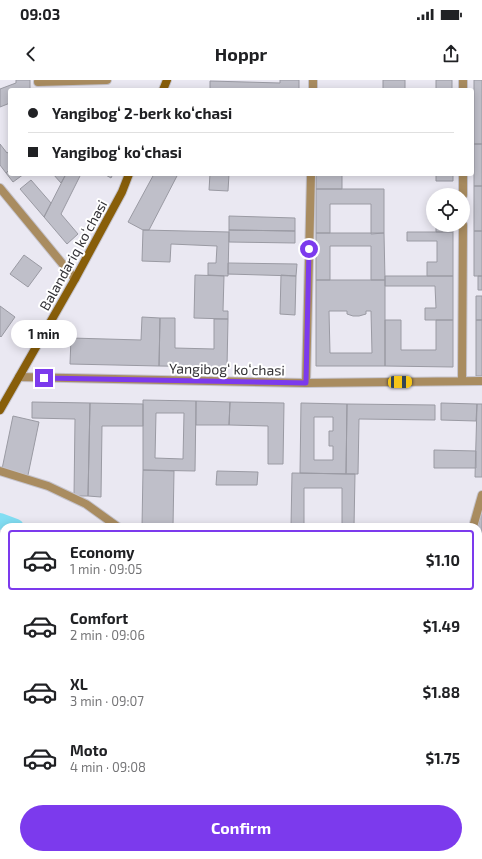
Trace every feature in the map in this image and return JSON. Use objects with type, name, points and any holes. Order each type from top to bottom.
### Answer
[{"type":"street","points":[[38,82],[107,80]]},
{"type":"street","name":"Balandariq koʻchasi","points":[[0,410],[76,279],[122,192],[128,176]]},
{"type":"street","points":[[306,383],[311,176]]},
{"type":"street","points":[[463,176],[463,188]]},
{"type":"street","points":[[0,188],[76,279]]},
{"type":"street","points":[[462,381],[463,232]]},
{"type":"street","name":"Yangibogʻ koʻchasi","points":[[19,377],[306,383],[482,381]]},
{"type":"street","points":[[0,471],[48,486],[86,504],[112,523]]},
{"type":"street","points":[[474,523],[482,495]]},
{"type":"building","points":[[16,80],[30,80],[30,88],[8,88],[8,104],[0,107],[0,89],[16,83]]},
{"type":"building","points":[[280,80],[299,80],[299,88],[210,88],[210,81],[280,83]]},
{"type":"building","points":[[383,80],[405,80],[405,88],[383,88]]},
{"type":"building","points":[[436,80],[452,80],[452,88],[436,88]]},
{"type":"building","points":[[474,80],[482,80],[482,144],[474,144]]},
{"type":"building","points":[[0,144],[8,152],[8,171],[6,173],[0,165]]},
{"type":"building","points":[[474,144],[482,144],[482,186],[474,186]]},
{"type":"building","points":[[8,176],[21,176],[13,182]]},
{"type":"building","points":[[55,176],[65,176],[61,183]]},
{"type":"building","points":[[65,176],[80,176],[61,214],[78,234],[67,244],[44,217]]},
{"type":"building","points":[[153,176],[177,176],[149,230],[143,230],[128,222]]},
{"type":"building","points":[[210,176],[229,176],[228,191],[209,190]]},
{"type":"building","points":[[316,176],[342,176],[342,189],[316,189]]},
{"type":"building","points":[[436,176],[453,176],[453,181],[436,181]]},
{"type":"building","points":[[31,180],[51,203],[44,217],[20,189]]},
{"type":"building","points":[[474,186],[482,186],[482,231],[474,231]]},
{"type":"building","points":[[316,189],[384,189],[384,233],[371,234],[371,204],[330,204],[330,233],[316,233]]},
{"type":"building","points":[[229,216],[295,218],[295,231],[229,230]]},
{"type":"building","points":[[143,230],[229,232],[228,276],[208,275],[208,263],[216,263],[217,246],[171,244],[170,262],[142,261]]},
{"type":"building","points":[[229,230],[295,231],[295,243],[229,242]]},
{"type":"building","points":[[474,231],[482,231],[482,276],[474,276]]},
{"type":"building","points":[[407,232],[453,232],[453,276],[427,276],[427,262],[437,262],[437,241],[407,241]]},
{"type":"building","points":[[316,233],[384,233],[385,280],[371,280],[371,246],[330,246],[330,280],[316,280]]},
{"type":"building","points":[[24,255],[42,268],[28,287],[10,274]]},
{"type":"building","points":[[228,263],[297,264],[296,276],[228,274]]},
{"type":"building","points":[[195,275],[224,276],[223,311],[228,311],[228,319],[194,318]]},
{"type":"building","points":[[281,275],[296,276],[295,315],[280,314]]},
{"type":"building","points":[[385,276],[453,276],[453,320],[425,320],[425,308],[436,308],[435,286],[385,286]]},
{"type":"building","points":[[478,276],[482,276],[482,290],[478,290]]},
{"type":"building","points":[[316,280],[385,280],[385,366],[316,366]],"holes":[[[329,311],[347,311],[347,314],[353,316],[359,316],[366,314],[366,311],[371,311],[372,353],[330,353]]]},
{"type":"building","points":[[476,296],[482,296],[482,320],[476,320]]},
{"type":"building","points":[[0,306],[15,317],[1,337],[0,336]]},
{"type":"building","points":[[142,317],[160,318],[159,366],[70,364],[71,338],[141,340]]},
{"type":"building","points":[[160,318],[175,318],[175,348],[214,349],[214,319],[228,319],[227,367],[159,366]]},
{"type":"building","points":[[385,320],[401,320],[401,350],[436,350],[436,320],[453,320],[453,367],[385,366]]},
{"type":"building","points":[[476,320],[482,320],[482,376],[476,376]]},
{"type":"building","points":[[143,400],[196,401],[195,471],[143,470]],"holes":[[[156,413],[184,413],[183,459],[155,458]]]},
{"type":"building","points":[[196,401],[230,402],[229,425],[196,425]]},
{"type":"building","points":[[32,402],[90,403],[88,496],[74,496],[75,419],[32,418]]},
{"type":"building","points":[[230,402],[284,403],[283,464],[268,464],[268,426],[229,425]]},
{"type":"building","points":[[90,403],[143,404],[143,426],[102,426],[101,497],[88,496]]},
{"type":"building","points":[[301,403],[347,404],[346,474],[300,473]],"holes":[[[314,417],[333,417],[333,431],[329,431],[329,446],[333,446],[333,460],[314,460]]]},
{"type":"building","points":[[441,403],[477,404],[476,421],[441,420]]},
{"type":"building","points":[[347,404],[435,405],[435,420],[359,419],[358,474],[346,474]]},
{"type":"building","points":[[477,404],[482,404],[482,477],[475,477]]},
{"type":"building","points":[[13,416],[39,422],[28,475],[2,469]]},
{"type":"building","points":[[434,450],[476,451],[476,468],[434,468]]},
{"type":"building","points":[[143,470],[174,471],[173,523],[142,523]]},
{"type":"building","points":[[217,471],[258,472],[257,485],[216,485]]},
{"type":"building","points":[[292,473],[355,474],[354,523],[342,523],[342,488],[304,488],[304,523],[291,523]]},
{"type":"building","points":[[482,510],[482,523],[479,523]]},
{"type":"waterway","points":[[0,521],[5,523]]},
{"type":"route","points":[[44,378],[306,383],[309,249]]}]
